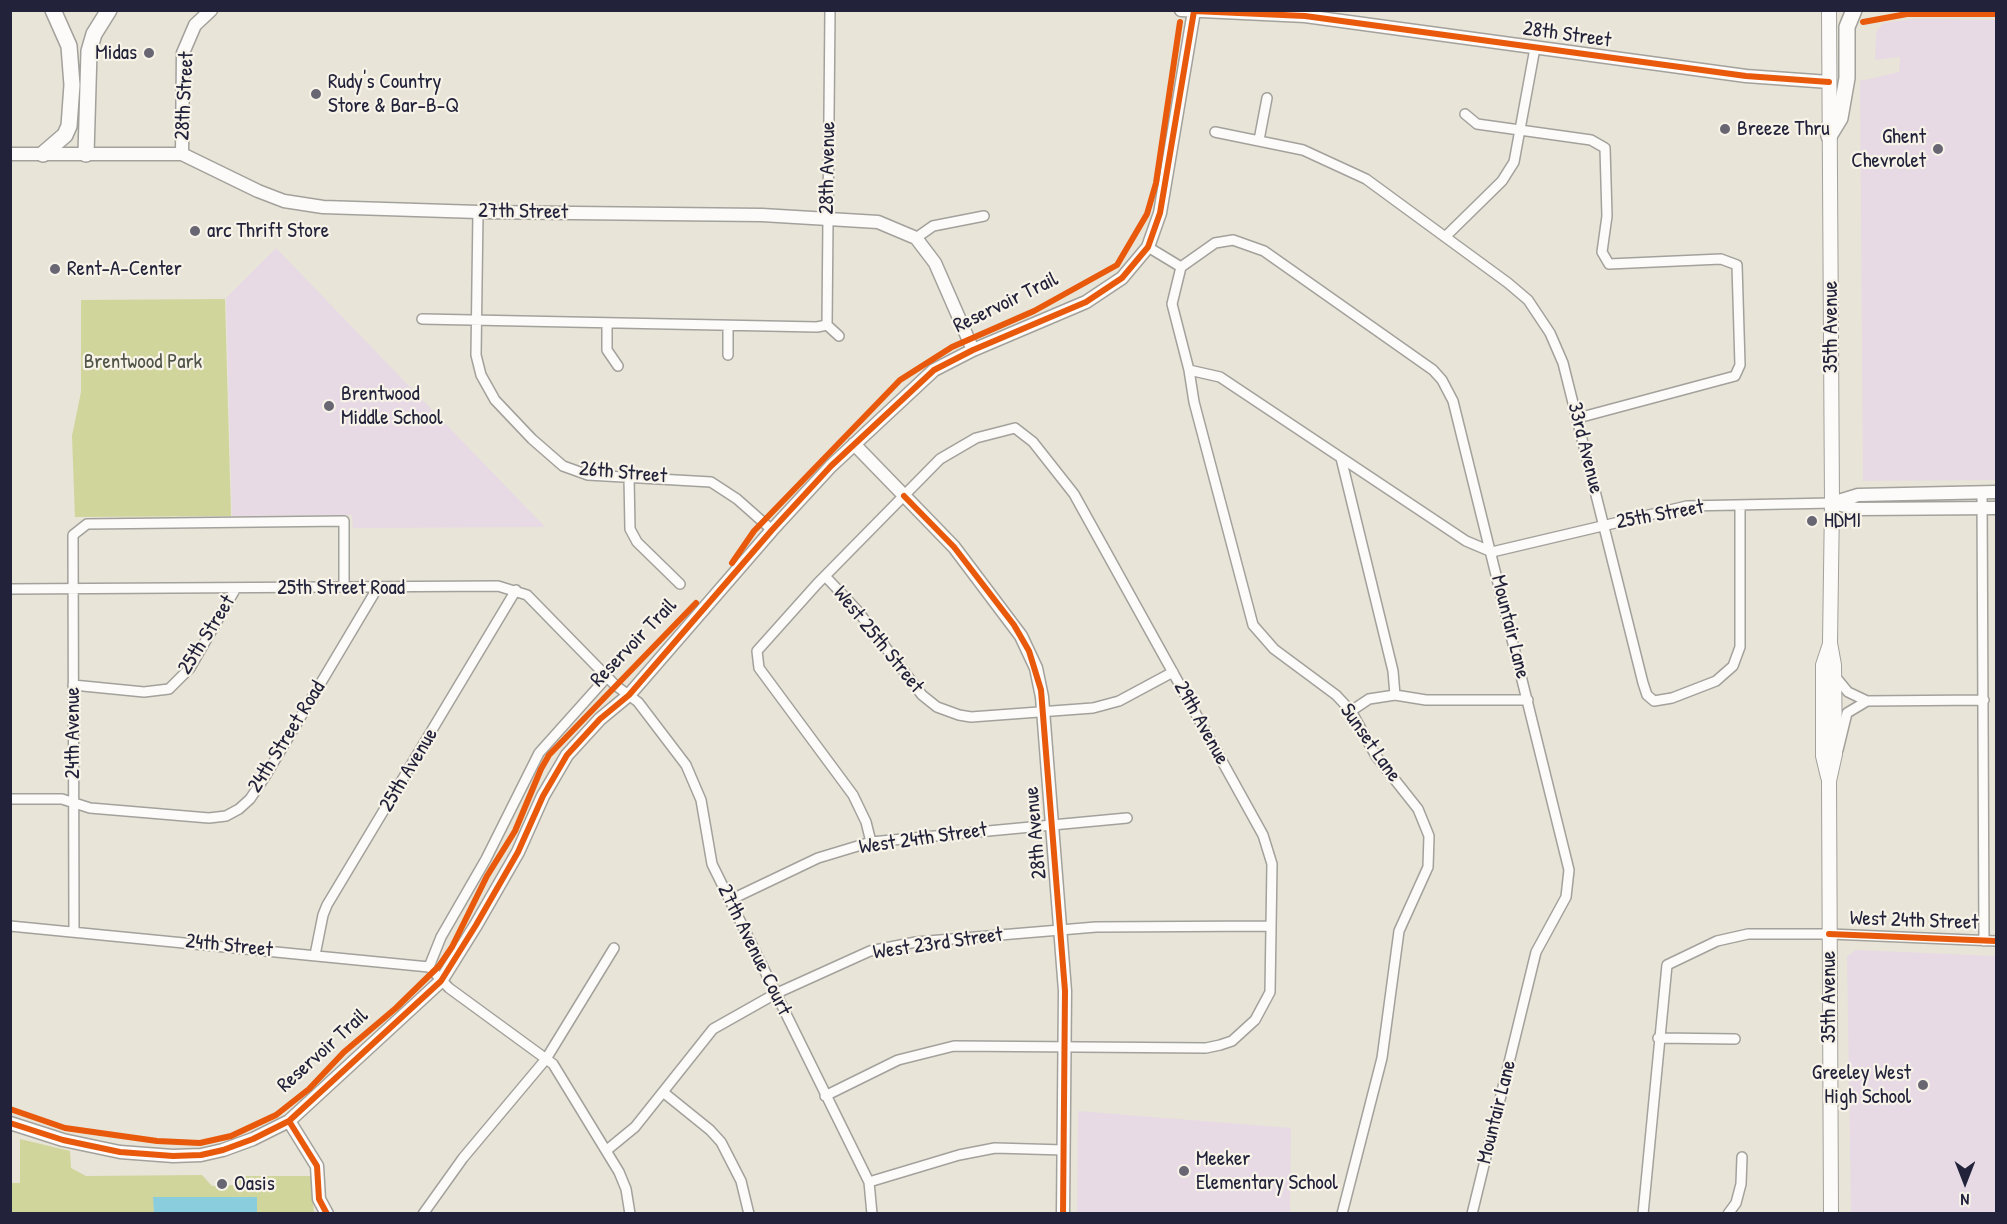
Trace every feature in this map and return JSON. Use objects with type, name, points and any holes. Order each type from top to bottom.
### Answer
[{"type":"highway","points":[[53,10],[69,46],[81,154]]},
{"type":"highway","points":[[81,154],[89,51],[94,34],[109,10]]},
{"type":"highway","points":[[1829,136],[1839,118],[1847,78],[1847,27],[1854,10]]},
{"type":"highway","points":[[43,154],[68,131],[72,85]]},
{"type":"main road","name":"35th Avenue","points":[[1829,10],[1832,503],[1830,643],[1834,675],[1835,754],[1829,782],[1831,1214]]},
{"type":"main road","name":"35th Avenue","points":[[1829,782],[1823,756],[1823,665],[1830,643]]},
{"type":"street","name":"28th Street","points":[[182,154],[183,54],[195,26],[211,10]]},
{"type":"street","name":"28th Avenue","points":[[827,325],[830,10]]},
{"type":"street","name":"28th Street","points":[[1181,10],[1305,16],[1746,76],[1829,82]]},
{"type":"street","points":[[10,1123],[82,1144],[173,1156],[201,1155],[223,1150],[253,1139],[289,1121],[441,981],[518,852],[558,767],[576,744],[629,694],[772,530],[854,444],[934,370],[973,350],[1086,302],[1122,278],[1148,248],[1160,213],[1194,11]]},
{"type":"street","points":[[1445,237],[1509,171],[1518,151],[1535,48]]},
{"type":"street","points":[[1259,140],[1267,98]]},
{"type":"street","points":[[1465,114],[1477,124],[1591,140],[1605,148],[1607,216],[1602,252],[1606,261],[1613,264],[1721,259],[1733,262],[1739,270],[1740,365],[1735,376],[1578,418]]},
{"type":"street","name":"33rd Avenue","points":[[1215,132],[1259,140],[1326,159],[1366,179],[1508,282],[1528,300],[1550,333],[1563,363],[1642,683],[1647,695],[1654,701],[1672,698],[1716,681],[1733,666],[1740,647],[1740,505]]},
{"type":"street","name":"27th Street","points":[[10,154],[182,154],[258,191],[303,204],[478,212],[827,218],[878,222],[916,238]]},
{"type":"street","points":[[476,321],[478,212]]},
{"type":"street","points":[[973,350],[940,271],[916,238],[941,224],[984,216]]},
{"type":"street","name":"Mountair Lane","points":[[1181,267],[1215,243],[1233,240],[1264,251],[1433,370],[1442,380],[1453,401],[1568,857],[1569,884],[1566,897],[1536,952],[1472,1214]]},
{"type":"street","points":[[1148,248],[1181,267]]},
{"type":"street","name":"Sunset Lane","points":[[1181,267],[1172,304],[1189,370],[1194,402],[1253,625],[1274,649],[1336,695],[1351,711],[1376,756],[1418,809],[1429,836],[1429,852],[1422,885],[1399,931],[1382,1058],[1342,1214]]},
{"type":"street","points":[[422,320],[728,326],[817,327],[827,325],[839,336]]},
{"type":"street","name":"26th Street","points":[[476,321],[476,355],[487,389],[532,439],[563,466],[576,471],[629,477],[711,482],[737,499],[772,530]]},
{"type":"street","points":[[607,324],[607,350],[618,366]]},
{"type":"street","points":[[728,326],[728,355]]},
{"type":"street","points":[[1189,370],[1220,377],[1466,541],[1492,552]]},
{"type":"street","name":"29th Avenue","points":[[904,496],[953,449],[997,431],[1016,428],[1033,442],[1074,494],[1263,835],[1272,864],[1272,982],[1268,1001],[1255,1020],[1232,1041],[1206,1048],[1065,1045]]},
{"type":"street","name":"28th Avenue","points":[[854,444],[954,547],[1021,636],[1036,668],[1043,712],[1061,930],[1065,1045],[1063,1214]]},
{"type":"street","points":[[1341,458],[1393,671],[1395,695]]},
{"type":"street","points":[[629,477],[630,529],[637,542],[680,584]]},
{"type":"street","points":[[1983,492],[1984,941]]},
{"type":"street","name":"25th Street","points":[[1832,503],[1858,495],[1996,492]]},
{"type":"street","points":[[871,842],[866,822],[853,795],[759,668],[756,655],[825,576],[904,496]]},
{"type":"street","name":"25th Street","points":[[1492,552],[1687,506],[1832,503],[1857,509],[1996,508]]},
{"type":"street","name":"24th Avenue","points":[[74,931],[73,536],[87,524],[344,521],[344,587]]},
{"type":"street","name":"West 25th Street","points":[[825,576],[857,610],[910,683],[937,707],[970,717],[1093,708],[1113,703],[1173,672]]},
{"type":"street","name":"25th Street Road","points":[[10,589],[498,586],[516,590],[532,599],[607,677],[629,694]]},
{"type":"street","name":"25th Street","points":[[73,685],[144,692],[169,689],[190,668],[236,588]]},
{"type":"street","name":"24th Street Road","points":[[10,799],[62,799],[90,808],[209,818],[226,816],[239,809],[250,799],[266,775],[378,588]]},
{"type":"street","name":"25th Avenue","points":[[315,955],[327,905],[516,590]]},
{"type":"street","points":[[1834,675],[1848,692],[1866,700],[1984,700]]},
{"type":"street","points":[[607,677],[539,753],[486,859],[441,937],[429,967],[441,981],[553,1064],[607,1150],[626,1189],[630,1214]]},
{"type":"street","name":"27th Avenue Court","points":[[629,694],[638,702],[681,757],[693,779],[700,801],[712,864],[869,1182],[872,1214]]},
{"type":"street","points":[[1351,711],[1369,699],[1395,695],[1426,700],[1528,700]]},
{"type":"street","points":[[1835,754],[1840,747],[1847,713],[1866,700]]},
{"type":"street","name":"West 24th Street","points":[[730,900],[818,858],[871,842],[1127,818]]},
{"type":"street","name":"24th Street","points":[[10,926],[429,967]]},
{"type":"street","name":"West 23rd Street","points":[[607,1150],[635,1127],[713,1029],[775,994],[850,959],[892,946],[1096,927],[1271,926]]},
{"type":"street","name":"West 24th Street","points":[[1658,1038],[1667,965],[1718,942],[1748,934],[1829,934],[1996,941]]},
{"type":"street","points":[[423,1214],[463,1158],[546,1059],[615,948]]},
{"type":"street","points":[[1643,1214],[1658,1038],[1735,1039]]},
{"type":"street","points":[[825,1096],[898,1060],[936,1048],[977,1044],[1065,1045]]},
{"type":"street","points":[[663,1092],[710,1130],[721,1142],[741,1181],[749,1214]]},
{"type":"street","points":[[289,1121],[317,1166],[320,1199],[327,1214]]},
{"type":"street","points":[[869,1182],[959,1155],[995,1148],[1064,1150]]},
{"type":"street","points":[[1728,1214],[1736,1203],[1741,1184],[1742,1157]]},
{"type":"shaded area","points":[[1914,19],[1996,20],[1996,480],[1863,481],[1860,81],[1899,72],[1900,57],[1875,60],[1876,32],[1883,23]]},
{"type":"shaded area","name":"Brentwood Middle School","points":[[276,248],[545,527],[353,528],[352,515],[232,516],[226,298]]},
{"type":"shaded area","name":"Greeley West High School","points":[[1856,950],[1996,956],[1996,1213],[1851,1213],[1847,956]]},
{"type":"shaded area","name":"Meeker Elementary School","points":[[1078,1111],[1291,1128],[1290,1213],[1077,1213]]},
{"type":"green space","name":"Brentwood Park","points":[[225,299],[231,516],[75,517],[72,436],[81,392],[81,300]]},
{"type":"green space","points":[[20,1139],[70,1151],[71,1168],[86,1176],[202,1175],[212,1186],[234,1185],[241,1176],[311,1176],[314,1213],[257,1213],[257,1197],[154,1197],[154,1213],[11,1213],[10,1183],[20,1183]]},
{"type":"water","points":[[153,1197],[257,1197],[257,1213],[154,1213]]},
{"type":"cycle path","points":[[10,1123],[63,1140],[120,1152],[173,1156],[201,1155],[223,1150],[253,1139],[289,1121],[441,981],[518,852],[543,796],[567,755],[600,719],[629,695],[772,530],[831,466],[934,370],[973,350],[1086,302],[1122,278],[1148,247],[1160,213],[1194,11],[1305,16],[1746,76],[1829,82]]},
{"type":"cycle path","points":[[1863,22],[1907,14],[1996,14]]},
{"type":"cycle path","name":"Reservoir Trail","points":[[732,563],[754,531],[900,380],[952,347],[1034,311],[1117,265],[1147,214],[1156,183],[1180,22]]},
{"type":"cycle path","points":[[904,496],[954,547],[1014,625],[1029,651],[1041,690],[1065,991],[1063,1214]]},
{"type":"cycle path","name":"Reservoir Trail","points":[[10,1109],[65,1128],[157,1141],[200,1143],[231,1136],[276,1115],[309,1089],[344,1052],[396,1008],[439,966],[452,947],[487,876],[515,831],[549,755],[696,603]]},
{"type":"cycle path","points":[[1829,934],[1996,941]]},
{"type":"cycle path","points":[[289,1121],[317,1166],[319,1199],[327,1214]]},
{"type":"place","name":"Midas","points":[[149,53]]},
{"type":"place","name":"Rudy's Country Store & Bar-B-Q","points":[[316,94]]},
{"type":"place","name":"Breeze Thru","points":[[1725,129]]},
{"type":"place","name":"Ghent Chevrolet","points":[[1938,149]]},
{"type":"place","name":"arc Thrift Store","points":[[195,231]]},
{"type":"place","name":"Rent-A-Center","points":[[55,269]]},
{"type":"place","name":"Brentwood Middle School","points":[[329,406]]},
{"type":"place","name":"HDMI","points":[[1812,521]]},
{"type":"place","name":"Greeley West High School","points":[[1923,1085]]},
{"type":"place","name":"Meeker Elementary School","points":[[1184,1171]]},
{"type":"place","name":"Oasis","points":[[222,1184]]}]
